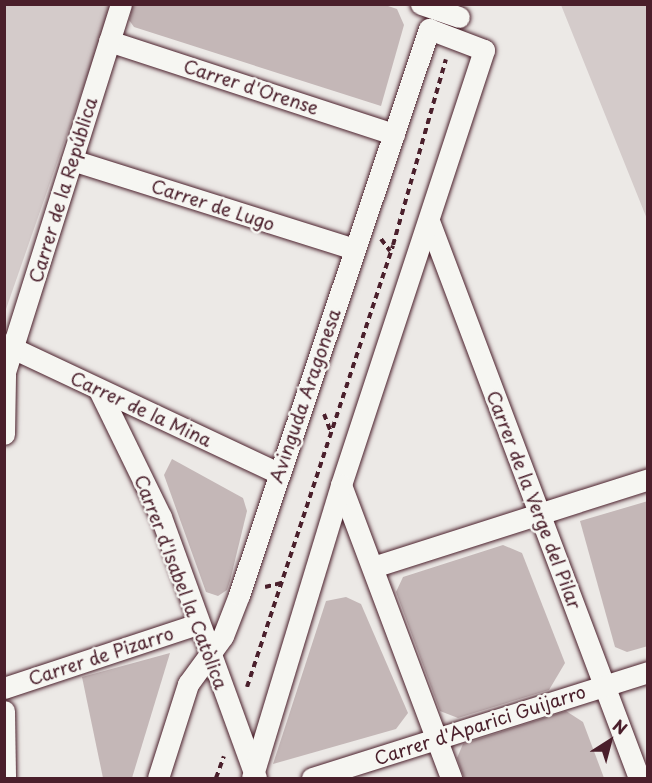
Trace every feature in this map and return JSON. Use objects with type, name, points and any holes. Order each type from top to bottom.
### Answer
[{"type":"street","name":"Carrer de la República","points":[[4,434],[5,375],[9,346],[122,4]]},
{"type":"street","points":[[421,4],[461,11],[453,38]]},
{"type":"street","name":"Avinguda Aragonesa","points":[[158,778],[188,684],[223,636],[239,595],[278,473],[429,29],[484,50],[340,485],[256,777]]},
{"type":"street","name":"Carrer d'Orense","points":[[109,41],[394,134]]},
{"type":"street","name":"Carrer de Lugo","points":[[72,160],[354,249]]},
{"type":"street","name":"Carrer de la Verge del Pilar","points":[[429,221],[639,778]]},
{"type":"street","name":"Carrer de la Mina","points":[[9,346],[278,473]]},
{"type":"street","name":"Carrer d'Isabel la Catòlica","points":[[99,390],[161,517],[209,656],[256,777]]},
{"type":"street","points":[[374,567],[540,516],[648,479]]},
{"type":"street","points":[[340,485],[374,567],[451,778]]},
{"type":"street","name":"Carrer de Pizarro","points":[[4,688],[198,624]]},
{"type":"street","name":"Carrer d'Aparici Guijarro","points":[[312,778],[648,672]]},
{"type":"street","points":[[4,711],[5,778]]},
{"type":"path","points":[[216,778],[393,245],[453,38]]},
{"type":"shaded area","points":[[5,5],[112,5],[5,312]]},
{"type":"shaded area","points":[[561,5],[647,5],[647,219]]},
{"type":"building","points":[[133,4],[382,4],[397,9],[404,25],[381,106],[134,27],[129,20]]},
{"type":"building","points":[[172,459],[243,498],[247,511],[230,581],[227,590],[218,596],[206,592],[164,475]]},
{"type":"building","points":[[648,501],[648,646],[627,652],[615,647],[580,521]]},
{"type":"building","points":[[503,545],[522,553],[565,663],[549,690],[458,718],[440,711],[396,592],[403,577]]},
{"type":"building","points":[[346,597],[361,604],[408,713],[396,729],[273,764],[326,601]]},
{"type":"building","points":[[170,653],[132,778],[103,778],[82,677]]},
{"type":"building","points":[[566,711],[583,722],[604,778],[464,778],[457,758],[463,744]]}]
